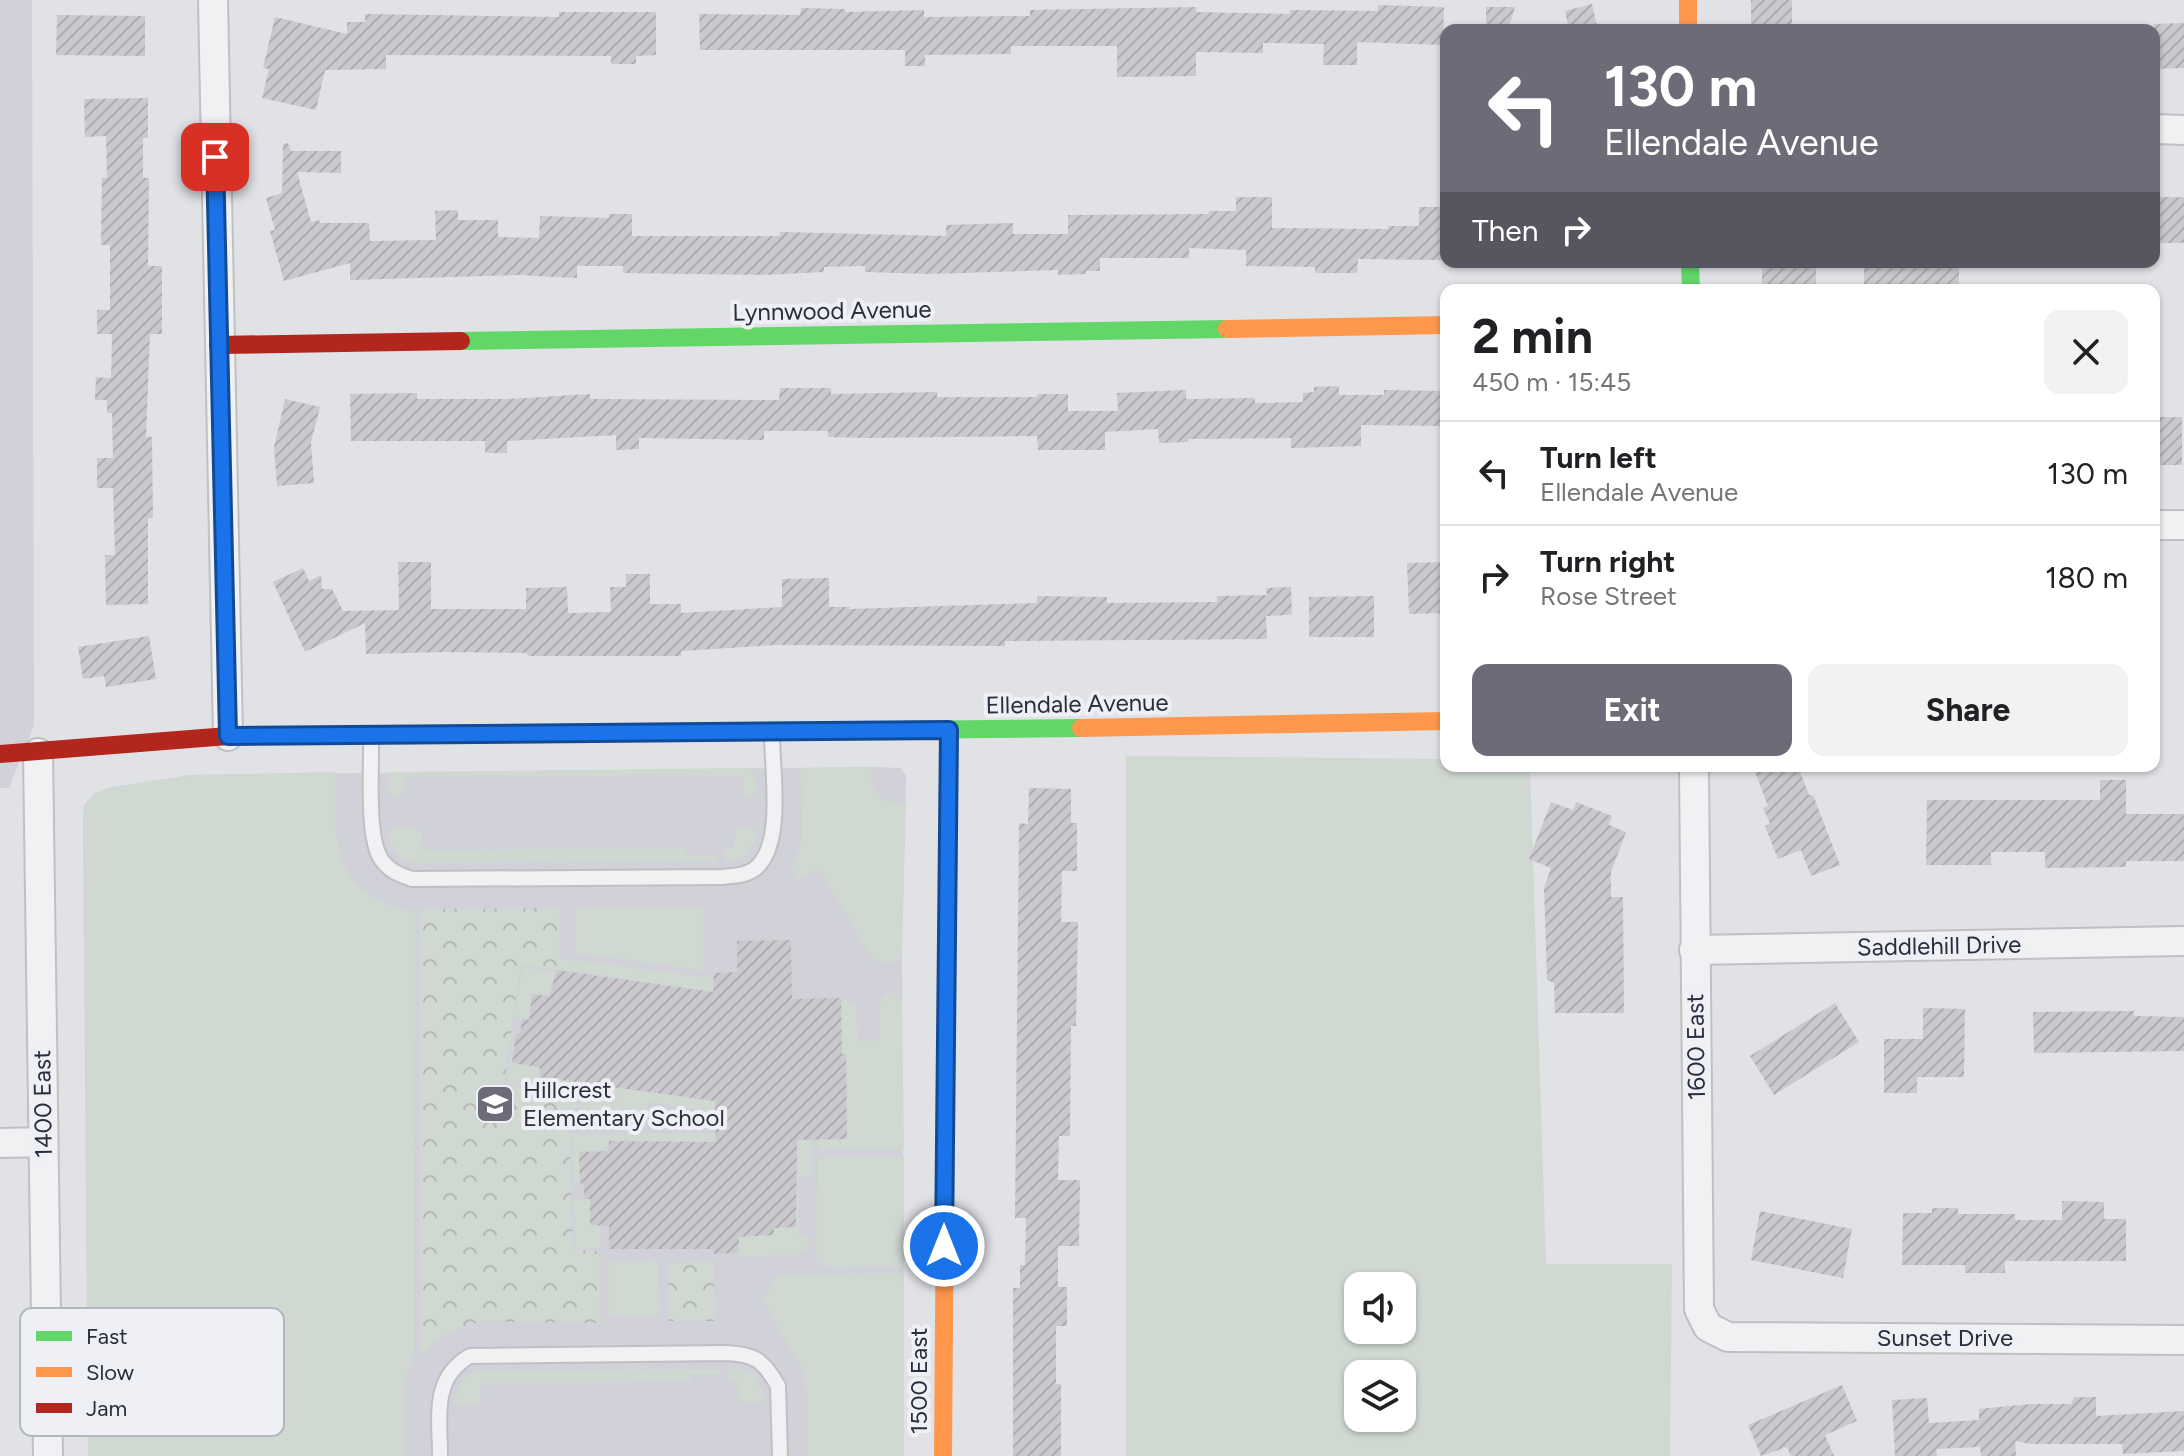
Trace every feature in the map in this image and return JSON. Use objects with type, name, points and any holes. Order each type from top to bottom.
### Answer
[{"type":"street","points":[[213,0],[228,736]]},
{"type":"street","points":[[1688,0],[1688,24]]},
{"type":"street","points":[[2160,129],[2184,130]]},
{"type":"street","name":"Lynnwood Avenue","points":[[218,345],[1440,325]]},
{"type":"street","points":[[2160,525],[2184,525]]},
{"type":"street","name":"Ellendale Avenue","points":[[0,754],[228,736],[949,730],[1440,721]]},
{"type":"street","name":"1500 East","points":[[943,1456],[949,730]]},
{"type":"street","name":"1400 East","points":[[38,753],[46,1308]]},
{"type":"street","name":"1600 East","points":[[1694,772],[1699,1309],[1708,1327]]},
{"type":"street","name":"Saddlehill Drive","points":[[1694,950],[2184,941]]},
{"type":"street","points":[[0,1143],[43,1142]]},
{"type":"street","name":"Sunset Drive","points":[[1708,1327],[1728,1337],[2184,1340]]},
{"type":"street","name":"1400 East","points":[[48,1436],[48,1456]]},
{"type":"lane","points":[[371,735],[374,843],[380,858],[398,875],[412,879],[721,877],[746,873],[757,867],[770,848],[774,831],[772,732]]},
{"type":"lane","points":[[440,1456],[440,1395],[447,1375],[456,1364],[470,1356],[724,1353],[758,1359],[778,1386],[780,1456]]},
{"type":"shaded area","points":[[0,0],[32,0],[34,725],[9,788],[0,788]]},
{"type":"shaded area","name":"Hillcrest Elementary School","points":[[901,768],[906,776],[902,948],[904,1456],[88,1456],[88,1436],[284,1436],[284,1308],[87,1308],[84,805],[94,794],[107,788],[191,775]]},
{"type":"green space","points":[[1126,756],[1440,759],[1440,772],[1530,772],[1546,1264],[1672,1264],[1670,1456],[1126,1456]]},
{"type":"green space","points":[[871,767],[878,795],[906,804],[902,948],[898,961],[885,963],[872,959],[819,869],[798,881],[792,871],[802,840],[801,768]]},
{"type":"green space","points":[[752,768],[757,791],[751,799],[743,795],[743,776],[404,776],[403,792],[399,797],[393,797],[388,791],[389,772]]},
{"type":"green space","points":[[335,772],[338,844],[352,878],[367,892],[387,903],[415,912],[414,1353],[404,1387],[404,1456],[88,1456],[88,1436],[284,1436],[284,1308],[87,1308],[84,805],[94,794],[107,788],[191,775]]},
{"type":"green space","points":[[740,827],[754,828],[757,837],[745,855],[737,860],[725,861],[725,848],[734,848],[735,830]]},
{"type":"green space","points":[[393,828],[417,828],[422,833],[423,850],[686,848],[687,856],[718,856],[718,862],[415,863],[404,859],[393,849],[388,834]]},
{"type":"green space","points":[[575,907],[703,908],[704,971],[575,953]]},
{"type":"green space","points":[[559,908],[560,970],[520,965],[504,1085],[576,1095],[576,1125],[569,1126],[573,1251],[599,1251],[600,1323],[486,1321],[449,1333],[421,1358],[420,909]]},
{"type":"green space","points":[[560,958],[714,978],[713,992],[560,970]]},
{"type":"green space","points":[[522,967],[555,972],[550,996],[533,994],[529,1020],[515,1018]]},
{"type":"green space","points":[[887,993],[899,993],[902,1006],[904,1150],[818,1150],[819,1140],[847,1139],[846,1054],[829,1054],[841,1031],[841,998],[855,1003],[858,1041],[880,1041],[880,1001]]},
{"type":"green space","points":[[514,1032],[520,1033],[515,1034],[512,1063],[540,1067],[540,1077],[715,1101],[715,1125],[696,1125],[694,1109],[648,1102],[648,1125],[580,1125],[579,1096],[620,1102],[621,1099],[507,1083]]},
{"type":"green space","points":[[715,1133],[715,1142],[579,1152],[580,1183],[573,1183],[572,1134]]},
{"type":"green space","points":[[797,1140],[811,1140],[811,1177],[799,1177],[799,1235],[807,1236],[808,1248],[798,1255],[738,1257],[739,1237],[774,1228],[796,1227]]},
{"type":"green space","points":[[904,1156],[904,1266],[829,1267],[817,1261],[818,1160],[824,1157]]},
{"type":"green space","points":[[574,1199],[590,1199],[600,1225],[600,1248],[576,1249]]},
{"type":"green space","points":[[658,1261],[659,1316],[609,1316],[608,1262]]},
{"type":"green space","points":[[714,1262],[715,1321],[669,1321],[668,1263]]},
{"type":"green space","points":[[904,1273],[904,1456],[808,1456],[807,1392],[803,1372],[763,1299],[777,1274]]},
{"type":"green space","points":[[740,1368],[758,1381],[764,1394],[761,1402],[742,1403],[738,1398],[737,1382],[727,1382],[728,1369]]},
{"type":"green space","points":[[720,1369],[720,1375],[690,1375],[690,1382],[480,1384],[481,1400],[476,1406],[459,1405],[455,1399],[464,1380],[481,1370]]},
{"type":"building","points":[[1751,0],[1792,0],[1792,24],[1751,24]]},
{"type":"building","points":[[1592,4],[1597,24],[1568,24],[1565,11]]},
{"type":"building","points":[[1378,5],[1444,7],[1440,45],[1357,42],[1357,65],[1323,65],[1324,44],[1263,43],[1263,53],[1196,52],[1196,76],[1117,77],[1117,46],[1011,46],[1011,54],[925,55],[925,66],[905,66],[905,50],[700,50],[699,14],[800,15],[801,8],[845,9],[845,12],[924,10],[924,17],[1030,16],[1030,10],[1196,7],[1196,12],[1290,14],[1290,10],[1378,11]]},
{"type":"building","points":[[1486,7],[1515,7],[1510,24],[1486,24]]},
{"type":"building","points":[[559,12],[656,12],[656,55],[636,56],[636,64],[611,64],[611,56],[386,55],[386,69],[325,70],[316,110],[262,98],[269,69],[263,68],[275,17],[347,34],[347,22],[365,22],[365,14],[559,17]]},
{"type":"building","points":[[57,15],[145,16],[145,56],[56,55]]},
{"type":"building","points":[[2184,23],[2184,68],[2160,69],[2160,24],[2154,24]]},
{"type":"building","points":[[148,98],[148,138],[143,138],[143,178],[149,178],[148,266],[162,266],[162,334],[150,334],[146,437],[152,437],[153,518],[148,518],[148,604],[106,605],[105,555],[115,555],[113,488],[97,488],[97,458],[113,458],[112,413],[107,413],[107,400],[95,400],[96,377],[111,378],[112,334],[97,334],[97,310],[110,310],[110,245],[101,245],[102,178],[107,178],[106,136],[85,137],[84,99]]},
{"type":"building","points":[[288,143],[291,151],[341,151],[341,173],[297,172],[311,222],[369,223],[370,241],[436,240],[435,211],[458,210],[458,220],[498,220],[498,237],[539,238],[540,216],[609,218],[609,214],[632,214],[632,236],[780,236],[780,232],[946,236],[946,225],[1013,223],[1013,234],[1068,234],[1068,215],[1209,214],[1209,211],[1236,211],[1236,197],[1272,197],[1272,228],[1388,229],[1388,226],[1419,226],[1419,207],[1440,207],[1440,260],[1358,259],[1357,273],[1315,273],[1315,267],[1246,266],[1246,250],[1189,248],[1189,258],[1100,258],[1100,271],[1086,271],[1086,274],[1058,275],[1058,270],[930,274],[865,272],[865,266],[824,267],[824,272],[764,275],[623,273],[623,266],[577,266],[577,278],[517,275],[350,280],[350,263],[284,281],[270,231],[275,230],[266,198],[282,193],[283,144]]},
{"type":"building","points":[[2160,197],[2184,197],[2184,243],[2160,243]]},
{"type":"building","points":[[1762,268],[1816,268],[1816,284],[1762,284]]},
{"type":"building","points":[[1864,268],[1959,268],[1959,284],[1864,284]]},
{"type":"building","points":[[1339,386],[1339,395],[1384,395],[1384,390],[1440,391],[1440,426],[1361,425],[1361,446],[1291,448],[1291,438],[1188,439],[1188,442],[1159,443],[1158,429],[1105,432],[1105,450],[1038,450],[1037,436],[865,438],[828,437],[828,431],[764,431],[764,440],[639,438],[639,449],[616,450],[616,435],[507,441],[507,453],[485,453],[485,441],[351,441],[350,394],[417,393],[417,399],[506,399],[590,394],[590,399],[779,400],[780,388],[831,388],[831,394],[937,392],[937,397],[1068,394],[1068,411],[1118,411],[1117,393],[1186,390],[1186,399],[1255,398],[1255,403],[1303,402],[1303,393],[1314,392],[1314,387]]},
{"type":"building","points":[[285,399],[320,407],[311,442],[314,483],[277,486],[274,447]]},
{"type":"building","points":[[2160,417],[2182,417],[2182,465],[2160,465]]},
{"type":"building","points":[[398,562],[431,562],[431,609],[526,609],[526,588],[567,587],[568,613],[611,612],[610,587],[626,587],[626,574],[650,574],[650,604],[681,604],[681,613],[782,607],[782,579],[829,578],[829,607],[850,609],[1037,603],[1037,596],[1107,597],[1107,603],[1217,602],[1217,596],[1267,595],[1266,588],[1291,587],[1292,615],[1266,616],[1267,639],[1005,641],[1005,646],[774,645],[681,651],[681,656],[528,656],[527,653],[445,652],[366,654],[365,623],[305,652],[273,582],[303,568],[309,581],[321,575],[322,589],[332,589],[343,611],[399,610]]},
{"type":"building","points":[[1440,562],[1440,613],[1409,614],[1407,563]]},
{"type":"building","points":[[1374,596],[1374,637],[1309,637],[1309,597]]},
{"type":"building","points":[[149,636],[156,679],[106,687],[104,676],[83,679],[78,647]]},
{"type":"building","points":[[1755,772],[1800,772],[1809,795],[1813,795],[1840,865],[1811,876],[1801,850],[1778,859],[1765,826],[1770,824],[1763,808],[1768,806]]},
{"type":"building","points":[[2100,780],[2126,780],[2126,814],[2184,814],[2184,861],[2126,861],[2126,867],[2045,868],[2045,852],[1991,852],[1991,865],[1926,865],[1927,800],[2100,800]]},
{"type":"building","points":[[1029,788],[1071,789],[1071,823],[1077,823],[1077,871],[1062,871],[1061,922],[1078,922],[1076,1026],[1071,1026],[1070,1136],[1059,1136],[1058,1180],[1080,1180],[1079,1246],[1058,1246],[1058,1287],[1067,1287],[1067,1326],[1056,1326],[1056,1384],[1061,1384],[1061,1456],[1013,1456],[1013,1288],[1020,1288],[1020,1265],[1025,1265],[1026,1218],[1015,1218],[1019,823],[1028,824]]},
{"type":"building","points":[[1551,802],[1573,810],[1576,802],[1612,816],[1609,825],[1626,832],[1611,872],[1611,897],[1623,897],[1624,1013],[1555,1013],[1554,983],[1547,980],[1544,888],[1551,868],[1529,859]]},
{"type":"building","points":[[791,940],[792,999],[841,998],[842,1054],[846,1054],[847,1139],[797,1140],[796,1227],[774,1228],[774,1235],[739,1237],[738,1253],[714,1254],[714,1249],[609,1249],[609,1226],[590,1225],[590,1199],[584,1199],[584,1184],[580,1183],[579,1152],[608,1151],[609,1141],[716,1142],[715,1101],[539,1077],[540,1067],[512,1063],[516,1034],[520,1034],[522,1019],[529,1020],[532,994],[550,996],[556,970],[713,992],[714,973],[737,972],[737,941]]},
{"type":"building","points":[[1835,1003],[1859,1042],[1774,1095],[1750,1056]]},
{"type":"building","points":[[1923,1008],[1965,1009],[1964,1077],[1917,1077],[1917,1093],[1884,1093],[1884,1039],[1923,1039]]},
{"type":"building","points":[[2134,1011],[2134,1016],[2184,1017],[2184,1051],[2034,1053],[2033,1012]]},
{"type":"building","points":[[2062,1201],[2104,1202],[2104,1219],[2126,1219],[2126,1261],[2005,1261],[2005,1273],[1965,1273],[1965,1265],[1902,1265],[1903,1213],[1932,1213],[1932,1208],[1958,1208],[1958,1214],[2015,1214],[2015,1220],[2062,1220]]},
{"type":"building","points":[[1760,1211],[1852,1229],[1843,1278],[1751,1260]]},
{"type":"building","points":[[1842,1385],[1857,1421],[1825,1435],[1834,1456],[1791,1456],[1787,1447],[1761,1456],[1748,1425]]},
{"type":"building","points":[[2074,1397],[2096,1397],[2096,1416],[2184,1411],[2184,1451],[2123,1454],[2122,1444],[2031,1444],[2015,1441],[2016,1456],[1981,1456],[1980,1447],[1936,1449],[1937,1456],[1895,1456],[1892,1400],[1927,1398],[1929,1423],[1979,1420],[1979,1409],[2071,1404]]},
{"type":"traffic: fast","points":[[1690,268],[1691,284]]},
{"type":"traffic: fast","points":[[461,341],[1227,329]]},
{"type":"traffic: fast","points":[[506,734],[1081,728]]},
{"type":"traffic: slow","points":[[1688,0],[1688,24]]},
{"type":"traffic: slow","points":[[1227,329],[1440,325]]},
{"type":"traffic: slow","points":[[1081,728],[1440,721]]},
{"type":"traffic: slow","points":[[943,1456],[947,933]]},
{"type":"traffic: jam","points":[[218,345],[461,341]]},
{"type":"traffic: jam","points":[[947,933],[949,730]]},
{"type":"traffic: jam","points":[[0,754],[228,736],[506,734]]},
{"type":"place","name":"Hillcrest Elementary School","points":[[495,1104]]},
{"type":"route","points":[[215,157],[228,736],[949,730],[944,1246]]}]
